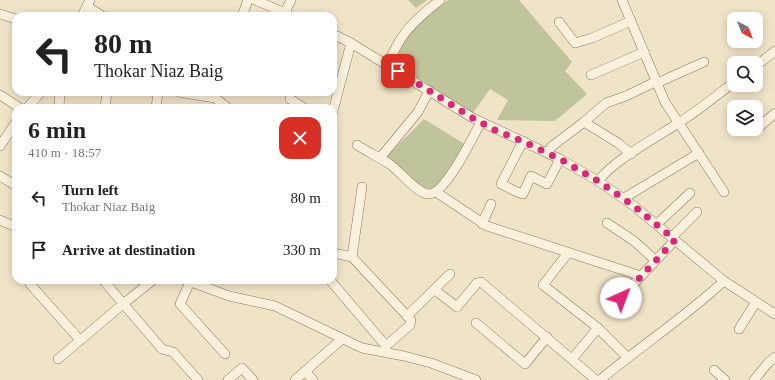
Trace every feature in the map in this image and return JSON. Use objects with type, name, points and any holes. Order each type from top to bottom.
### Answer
[{"type":"street","points":[[244,12],[248,0]]},
{"type":"street","points":[[255,0],[284,12]]},
{"type":"street","points":[[289,12],[291,0]]},
{"type":"street","points":[[387,65],[402,37],[409,28],[440,0]]},
{"type":"street","points":[[622,0],[665,102],[724,192]]},
{"type":"street","points":[[84,12],[89,3],[98,12]]},
{"type":"street","points":[[0,14],[12,18]]},
{"type":"street","points":[[559,22],[574,43],[592,38],[631,21]]},
{"type":"street","points":[[337,36],[351,43],[480,122],[548,153],[598,181],[624,198],[657,224],[724,281],[775,314]]},
{"type":"street","points":[[337,96],[351,43]]},
{"type":"street","points":[[591,75],[644,52]]},
{"type":"street","points":[[763,61],[775,52]]},
{"type":"street","points":[[548,153],[551,148],[606,103],[626,96],[704,62]]},
{"type":"street","points":[[598,181],[605,173],[631,154],[727,87]]},
{"type":"street","points":[[380,158],[418,112],[429,91]]},
{"type":"street","points":[[0,95],[14,104]]},
{"type":"street","points":[[30,104],[38,96]]},
{"type":"street","points":[[217,96],[224,104]]},
{"type":"street","points":[[290,100],[297,104]]},
{"type":"street","points":[[763,124],[775,113]]},
{"type":"street","points":[[357,145],[392,166],[419,190],[430,194],[436,192],[456,168],[480,122]]},
{"type":"street","points":[[584,122],[618,143],[631,154]]},
{"type":"street","points":[[0,144],[12,128]]},
{"type":"street","points":[[522,141],[501,184],[517,192],[523,194],[531,176],[547,184],[560,159]]},
{"type":"street","points":[[624,198],[699,153]]},
{"type":"street","points":[[0,176],[12,183]]},
{"type":"street","points":[[352,257],[362,187]]},
{"type":"street","points":[[436,192],[482,224],[641,276]]},
{"type":"street","points":[[657,224],[690,193]]},
{"type":"street","points":[[482,224],[491,204]]},
{"type":"street","points":[[612,307],[630,290],[697,212]]},
{"type":"street","points":[[0,220],[12,226]]},
{"type":"street","points":[[607,223],[634,241],[655,260]]},
{"type":"street","points":[[568,253],[543,285],[598,328],[627,357]]},
{"type":"street","points":[[337,254],[352,257],[411,320],[410,325],[385,350]]},
{"type":"street","points":[[407,316],[450,274]]},
{"type":"street","points":[[600,380],[627,357],[678,320],[724,281]]},
{"type":"street","points":[[435,290],[457,307],[477,283],[481,282],[596,380]]},
{"type":"street","points":[[30,284],[80,340]]},
{"type":"street","points":[[106,284],[162,349],[173,352],[198,380]]},
{"type":"street","points":[[58,359],[148,284]]},
{"type":"street","points":[[187,284],[180,304],[225,354]]},
{"type":"street","points":[[196,284],[229,296],[275,306],[362,348],[385,350],[431,363],[462,377],[476,380]]},
{"type":"street","points":[[333,284],[385,350]]},
{"type":"street","points":[[739,329],[756,302]]},
{"type":"street","points":[[476,323],[525,364],[547,337]]},
{"type":"street","points":[[572,359],[598,328]]},
{"type":"street","points":[[295,380],[342,339]]},
{"type":"street","points":[[754,380],[775,357]]},
{"type":"street","points":[[228,380],[242,368],[253,380]]},
{"type":"street","points":[[714,370],[725,380]]},
{"type":"street","points":[[305,371],[313,380]]},
{"type":"green space","points":[[408,0],[427,0],[416,8]]},
{"type":"green space","points":[[448,0],[519,0],[572,62],[565,71],[587,94],[555,121],[497,120],[508,100],[490,89],[472,114],[397,64],[398,51],[409,34]]},
{"type":"green space","points":[[424,119],[466,145],[442,182],[435,188],[424,191],[386,157]]},
{"type":"route","points":[[398,71],[471,117],[495,130],[560,159],[598,181],[624,198],[675,240],[621,298]]}]
